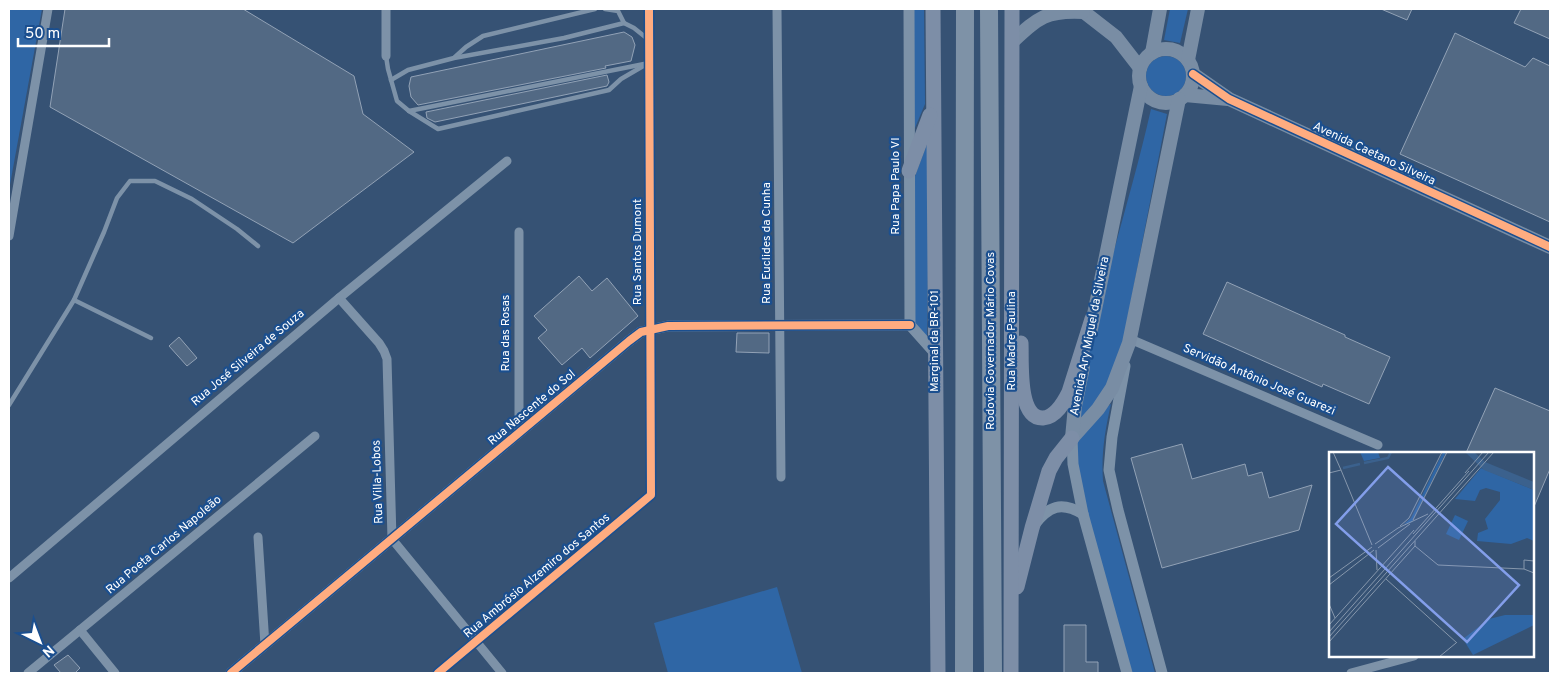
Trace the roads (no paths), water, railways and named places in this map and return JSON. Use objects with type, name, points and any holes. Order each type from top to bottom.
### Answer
[{"type":"highway","points":[[964,673],[965,9]]},
{"type":"highway","name":"Rodovia Governador Mário Covas","points":[[989,9],[993,673]]},
{"type":"highway","points":[[993,624],[1000,673]]},
{"type":"highway","points":[[960,673],[964,648]]},
{"type":"main road","name":"Marginal da BR-101","points":[[934,9],[938,673]]},
{"type":"main road","name":"Rua Madre Paulina","points":[[1011,673],[1012,9]]},
{"type":"main road","points":[[1160,9],[1151,54],[1140,68],[1139,74],[1141,86],[1146,94],[1153,100],[1161,102],[1170,102],[1182,97],[1190,89],[1193,74],[1188,60],[1198,9]]},
{"type":"main road","points":[[1012,42],[1028,28],[1050,14],[1081,10],[1116,37],[1151,54],[1160,50],[1175,50],[1188,60]]},
{"type":"main road","points":[[1116,37],[1140,68]]},
{"type":"main road","name":"Avenida Caetano Silveira","points":[[1193,74],[1229,99],[1550,247]]},
{"type":"main road","name":"Avenida Ary Miguel da Silveira","points":[[1072,438],[1075,406],[1092,319],[1141,86]]},
{"type":"main road","points":[[1011,611],[1049,471],[1056,458],[1098,409],[1112,388],[1130,341],[1182,97]]},
{"type":"main road","name":"Avenida Caetano Silveira","points":[[1182,97],[1229,99]]},
{"type":"main road","points":[[910,171],[934,104]]},
{"type":"main road","points":[[1012,295],[1017,308],[1024,399],[1031,414],[1040,418],[1048,417],[1056,412],[1065,400],[1076,372],[1092,319]]},
{"type":"street","points":[[9,236],[48,9]]},
{"type":"street","points":[[386,9],[386,56]]},
{"type":"street","name":"Rua Santos Dumont","points":[[649,9],[651,495]]},
{"type":"street","name":"Rua Euclides da Cunha","points":[[778,9],[781,477]]},
{"type":"street","name":"Rua Papa Paulo VI","points":[[909,9],[910,325]]},
{"type":"street","name":"Rua José Silveira de Souza","points":[[9,578],[339,298],[507,161]]},
{"type":"street","name":"Rua das Rosas","points":[[519,232],[519,434]]},
{"type":"street","name":"Rua Villa-Lobos","points":[[339,298],[379,343],[387,359],[392,539],[502,673]]},
{"type":"street","points":[[910,325],[935,353]]},
{"type":"street","name":"Rua Nascente do Sol","points":[[231,673],[641,332],[668,326],[910,325]]},
{"type":"street","points":[[1130,341],[1112,437],[1109,470],[1162,673]]},
{"type":"street","name":"Servidão Antônio José Guarezi","points":[[1130,341],[1378,445]]},
{"type":"street","name":"Rua Poeta Carlos Napoleão","points":[[28,673],[315,436]]},
{"type":"street","name":"Avenida Ary Miguel da Silveira","points":[[1072,438],[1073,464],[1082,514],[1127,673]]},
{"type":"street","name":"Rua Ambrósio Alzemiro dos Santos","points":[[438,673],[651,495]]},
{"type":"street","points":[[1032,528],[1042,516],[1056,507],[1067,507],[1082,514]]},
{"type":"street","points":[[258,537],[265,646]]},
{"type":"street","points":[[80,630],[115,673]]},
{"type":"street","points":[[1351,673],[1410,657]]},
{"type":"lane","points":[[454,58],[466,47],[483,36],[595,9]]},
{"type":"lane","points":[[605,9],[618,10],[624,23],[649,40]]},
{"type":"lane","points":[[391,80],[408,70],[454,58],[564,38],[624,23]]},
{"type":"lane","points":[[386,56],[398,101],[409,111],[438,129],[609,90],[621,79],[649,63]]},
{"type":"lane","points":[[409,111],[649,63]]},
{"type":"lane","points":[[9,404],[74,300],[117,198],[130,181],[155,180],[192,199],[237,229],[258,246]]},
{"type":"lane","points":[[74,300],[151,338]]}]
